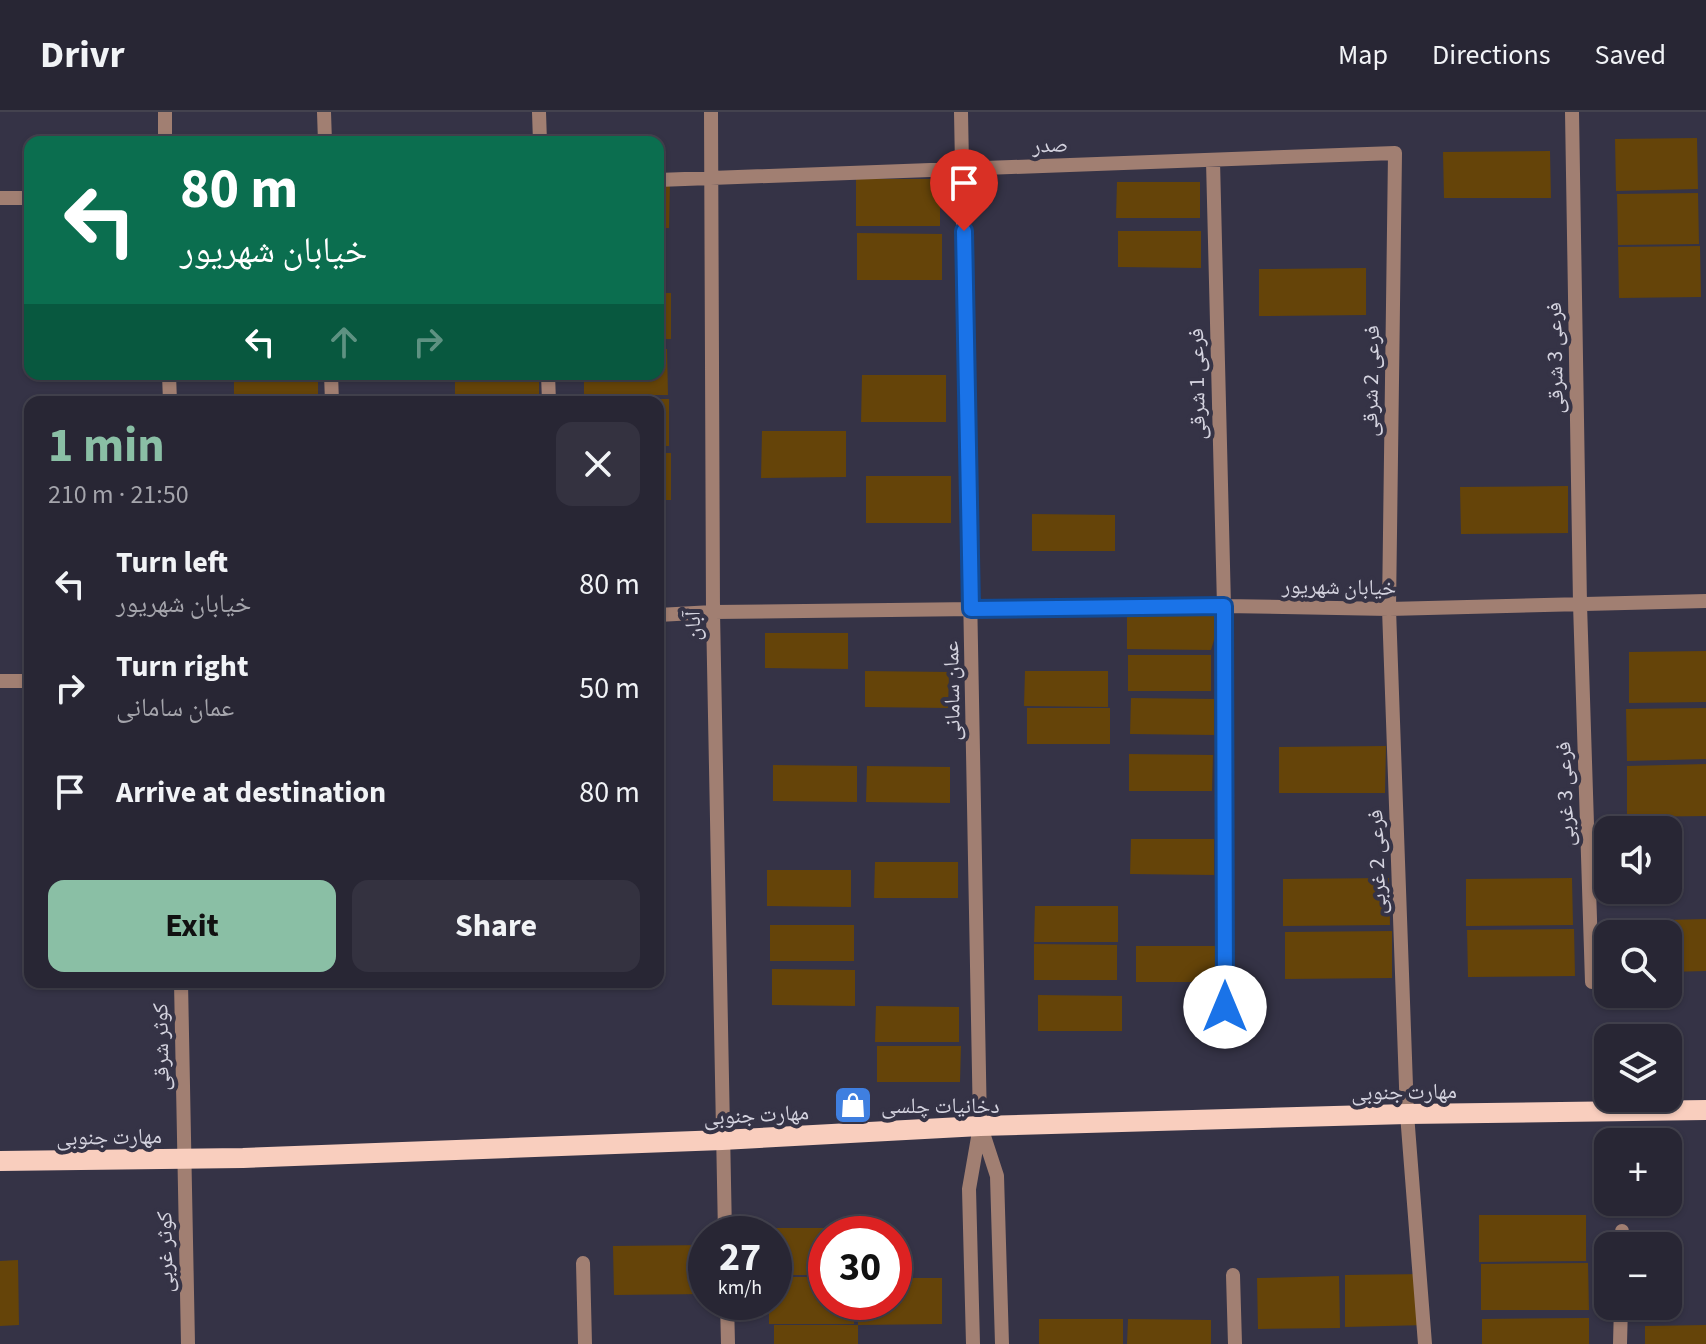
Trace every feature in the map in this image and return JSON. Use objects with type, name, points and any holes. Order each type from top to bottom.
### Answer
[{"type":"main road","name":"مهارت جنوبی","points":[[0,1161],[184,1160],[722,1140],[980,1126],[1407,1114],[1706,1110]]},
{"type":"street","points":[[165,112],[165,136]]},
{"type":"street","points":[[324,112],[325,136]]},
{"type":"street","points":[[539,112],[540,136]]},
{"type":"street","name":"آبان","points":[[711,112],[713,612],[724,1216]]},
{"type":"street","name":"عمان سامانی","points":[[961,112],[980,1126],[969,1189],[973,1344]]},
{"type":"street","name":"فرعی 3 شرقی","points":[[1572,112],[1580,604]]},
{"type":"street","name":"صدر","points":[[664,180],[1395,153]]},
{"type":"street","name":"فرعی 2 شرقی","points":[[1389,609],[1395,153]]},
{"type":"street","name":"فرعی 1 شرقی","points":[[1213,161],[1224,606],[1225,1007]]},
{"type":"street","points":[[0,198],[24,198]]},
{"type":"street","name":"خیابان شهریور","points":[[664,615],[1224,606],[1389,609],[1706,601]]},
{"type":"street","name":"فرعی 3 غربی","points":[[1580,604],[1592,982]]},
{"type":"street","name":"فرعی 2 غربی","points":[[1389,609],[1407,1114],[1425,1344]]},
{"type":"street","points":[[0,681],[24,681]]},
{"type":"street","name":"کوثر شرقی","points":[[181,988],[184,1160]]},
{"type":"street","name":"عمان سامانی","points":[[980,1126],[997,1176],[1002,1344]]},
{"type":"street","name":"کوثر غربی","points":[[184,1160],[188,1344]]},
{"type":"street","points":[[583,1263],[585,1344]]},
{"type":"street","points":[[1233,1275],[1235,1344]]},
{"type":"street","points":[[727,1320],[728,1344]]},
{"type":"street","points":[[1620,1344],[1621,1320]]},
{"type":"building","points":[[1697,138],[1698,189],[1616,191],[1615,139]]},
{"type":"building","points":[[1550,151],[1551,198],[1444,198],[1443,152]]},
{"type":"building","points":[[856,179],[940,179],[940,226],[856,226]]},
{"type":"building","points":[[664,181],[670,181],[669,228],[664,228]]},
{"type":"building","points":[[1117,182],[1200,182],[1200,218],[1116,218]]},
{"type":"building","points":[[1698,193],[1699,244],[1618,245],[1617,194]]},
{"type":"building","points":[[1118,231],[1201,231],[1201,268],[1118,267]]},
{"type":"building","points":[[857,233],[942,234],[942,280],[857,280]]},
{"type":"building","points":[[1700,246],[1701,297],[1619,298],[1618,247]]},
{"type":"building","points":[[1366,268],[1366,315],[1259,316],[1259,269]]},
{"type":"building","points":[[664,293],[671,293],[671,339],[664,339]]},
{"type":"building","points":[[664,349],[667,349],[668,395],[584,395],[584,380],[664,380]]},
{"type":"building","points":[[862,375],[946,375],[946,422],[861,422]]},
{"type":"building","points":[[234,380],[318,380],[318,396],[234,396]]},
{"type":"building","points":[[455,380],[539,380],[539,396],[455,396]]},
{"type":"building","points":[[664,399],[669,399],[669,446],[664,446]]},
{"type":"building","points":[[762,431],[846,431],[846,477],[761,478]]},
{"type":"building","points":[[664,453],[671,453],[671,500],[664,500]]},
{"type":"building","points":[[866,476],[951,476],[951,523],[866,523]]},
{"type":"building","points":[[1568,486],[1568,533],[1461,534],[1460,487]]},
{"type":"building","points":[[1032,514],[1115,515],[1115,551],[1032,551]]},
{"type":"building","points":[[1224,606],[1211,650],[1127,649],[1127,613]]},
{"type":"building","points":[[765,633],[848,633],[848,669],[765,668]]},
{"type":"building","points":[[1706,651],[1706,702],[1629,703],[1629,652]]},
{"type":"building","points":[[1128,655],[1211,655],[1211,691],[1128,691]]},
{"type":"building","points":[[865,671],[949,672],[948,708],[865,707]]},
{"type":"building","points":[[1025,671],[1108,671],[1108,707],[1024,706]]},
{"type":"building","points":[[1131,698],[1214,699],[1214,735],[1130,734]]},
{"type":"building","points":[[1027,708],[1110,708],[1110,744],[1027,744]]},
{"type":"building","points":[[1706,708],[1706,759],[1627,761],[1626,709]]},
{"type":"building","points":[[1386,746],[1385,793],[1279,793],[1279,747]]},
{"type":"building","points":[[1129,754],[1213,755],[1212,791],[1129,791]]},
{"type":"building","points":[[1706,764],[1706,816],[1627,816],[1627,766]]},
{"type":"building","points":[[773,765],[857,766],[857,802],[773,801]]},
{"type":"building","points":[[867,766],[950,767],[950,803],[866,802]]},
{"type":"building","points":[[1131,839],[1214,839],[1214,875],[1130,874]]},
{"type":"building","points":[[875,862],[958,862],[958,898],[874,898]]},
{"type":"building","points":[[767,870],[851,870],[851,907],[767,906]]},
{"type":"building","points":[[1389,878],[1390,925],[1283,926],[1283,879]]},
{"type":"building","points":[[1572,878],[1573,925],[1466,926],[1466,879]]},
{"type":"building","points":[[1035,906],[1118,906],[1118,942],[1034,942]]},
{"type":"building","points":[[1706,919],[1706,971],[1682,972],[1682,920],[1666,920]]},
{"type":"building","points":[[770,925],[854,925],[854,961],[770,961]]},
{"type":"building","points":[[1574,929],[1575,976],[1468,977],[1467,930]]},
{"type":"building","points":[[1392,931],[1392,978],[1285,979],[1285,932]]},
{"type":"building","points":[[1034,944],[1117,945],[1117,980],[1034,980]]},
{"type":"building","points":[[1136,946],[1219,946],[1219,982],[1136,982]]},
{"type":"building","points":[[772,969],[855,970],[855,1006],[772,1005]]},
{"type":"building","points":[[1038,995],[1122,996],[1122,1031],[1038,1031]]},
{"type":"building","points":[[876,1006],[959,1007],[959,1042],[875,1042]]},
{"type":"building","points":[[877,1046],[961,1046],[960,1082],[877,1082]]},
{"type":"building","points":[[1479,1215],[1586,1215],[1586,1261],[1479,1262]]},
{"type":"building","points":[[792,1228],[808,1228],[808,1275],[792,1275]]},
{"type":"building","points":[[688,1245],[688,1294],[614,1295],[613,1246]]},
{"type":"building","points":[[18,1260],[19,1325],[0,1326],[0,1261]]},
{"type":"building","points":[[1588,1263],[1589,1310],[1481,1310],[1481,1264]]},
{"type":"building","points":[[1426,1274],[1427,1325],[1345,1327],[1345,1275]]},
{"type":"building","points":[[1339,1276],[1340,1328],[1258,1329],[1257,1278]]},
{"type":"building","points":[[792,1277],[808,1277],[808,1320],[854,1320],[854,1324],[769,1324],[769,1320],[792,1320]]},
{"type":"building","points":[[912,1278],[942,1278],[942,1324],[858,1325],[858,1320],[912,1320]]},
{"type":"building","points":[[1589,1318],[1589,1344],[1482,1344],[1482,1319]]},
{"type":"building","points":[[1039,1319],[1123,1319],[1123,1344],[1039,1344]]},
{"type":"building","points":[[1128,1319],[1211,1320],[1211,1344],[1127,1344]]},
{"type":"building","points":[[774,1325],[858,1325],[858,1344],[774,1344]]},
{"type":"building","points":[[1706,1325],[1706,1344],[1645,1344],[1645,1326]]},
{"type":"place","name":"دخانیات چلسی","points":[[853,1105]]},
{"type":"route","points":[[964,231],[971,609],[1224,606],[1225,1007]]}]
